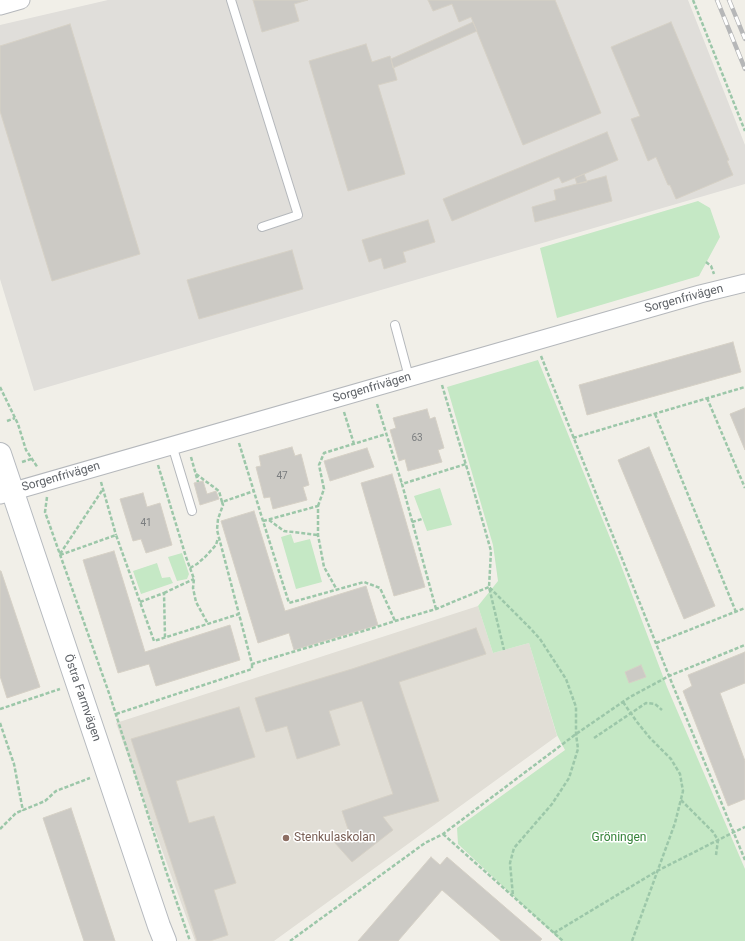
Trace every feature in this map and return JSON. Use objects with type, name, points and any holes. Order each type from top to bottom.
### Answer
[{"type":"street","points":[[0,6],[21,0]]},
{"type":"street","name":"Sorgenfrivägen","points":[[6,493],[700,294],[745,283]]},
{"type":"street","name":"Östra Farmvägen","points":[[0,454],[6,493],[158,926],[165,941]]},
{"type":"lane","points":[[230,0],[298,215],[262,227]]},
{"type":"lane","points":[[395,325],[409,377]]},
{"type":"lane","points":[[179,443],[192,511]]},
{"type":"path","points":[[693,0],[745,131]]},
{"type":"path","points":[[706,262],[711,266],[715,274]]},
{"type":"path","points":[[535,341],[669,676],[745,860]]},
{"type":"path","points":[[437,369],[491,551],[489,588],[504,650]]},
{"type":"path","points":[[0,387],[18,424],[26,450],[37,466],[44,482],[47,499],[45,512],[116,714],[190,941]]},
{"type":"path","points":[[574,438],[745,387]]},
{"type":"path","points":[[372,388],[402,484],[436,609]]},
{"type":"path","points":[[340,397],[354,444]]},
{"type":"path","points":[[707,398],[745,488]]},
{"type":"path","points":[[655,414],[736,612]]},
{"type":"path","points":[[7,421],[15,418]]},
{"type":"path","points":[[234,428],[289,603],[364,582],[380,588],[395,621]]},
{"type":"path","points":[[337,590],[324,567],[318,535],[318,506],[324,489],[319,465],[324,453],[386,434]]},
{"type":"path","points":[[179,443],[196,474],[198,482]]},
{"type":"path","points":[[154,450],[194,579],[193,588],[196,602],[208,624]]},
{"type":"path","points":[[402,484],[466,464]]},
{"type":"path","points":[[97,467],[116,535],[154,641],[239,614]]},
{"type":"path","points":[[116,714],[252,669],[252,664],[217,530],[218,519],[223,505],[219,492],[196,474]]},
{"type":"path","points":[[60,555],[103,489]]},
{"type":"path","points":[[222,502],[254,491]]},
{"type":"path","points":[[263,521],[318,506]]},
{"type":"path","points":[[269,519],[284,531],[318,535]]},
{"type":"path","points":[[412,522],[422,519]]},
{"type":"path","points":[[60,555],[116,535]]},
{"type":"path","points":[[190,568],[205,557],[216,545],[219,538]]},
{"type":"path","points":[[140,602],[194,579]]},
{"type":"path","points":[[252,664],[436,609],[489,588]]},
{"type":"path","points":[[489,588],[540,639],[566,679],[576,707],[576,734],[578,749],[569,778],[552,804],[514,848],[510,863],[513,896]]},
{"type":"path","points":[[164,593],[165,637]]},
{"type":"path","points":[[656,643],[745,608]]},
{"type":"path","points":[[290,941],[425,843],[443,834],[576,734],[623,702],[669,676],[745,645]]},
{"type":"path","points":[[0,712],[0,709],[66,687]]},
{"type":"path","points":[[623,702],[650,738],[670,759],[680,774],[683,791],[675,823],[632,941]]},
{"type":"path","points":[[594,738],[646,703],[655,704],[662,710]]},
{"type":"path","points":[[0,722],[14,764],[22,811]]},
{"type":"path","points":[[0,829],[16,813],[45,801],[56,791],[96,776]]},
{"type":"path","points":[[681,800],[713,832],[718,840],[716,855]]},
{"type":"path","points":[[554,933],[658,871],[745,827]]},
{"type":"path","points":[[443,834],[563,941]]},
{"type":"shaded area","points":[[108,0],[688,0],[745,145],[745,184],[34,391],[0,279],[0,25]]},
{"type":"shaded area","name":"Stenkulaskolan","points":[[478,606],[493,653],[529,643],[557,736],[274,941],[195,941],[116,723]]},
{"type":"green space","points":[[698,201],[710,208],[720,237],[699,276],[557,318],[540,248]]},
{"type":"green space","name":"Gröningen","points":[[538,360],[619,560],[667,687],[745,869],[745,941],[561,941],[458,844],[457,828],[565,750],[557,735],[529,643],[493,653],[478,606],[498,581],[493,545],[447,387]]},
{"type":"green space","points":[[440,488],[452,525],[427,531],[414,496]]},
{"type":"green space","points":[[291,534],[294,543],[310,539],[322,582],[296,589],[281,537]]},
{"type":"green space","points":[[182,553],[189,574],[187,579],[177,581],[168,557]]},
{"type":"green space","points":[[157,563],[162,578],[170,577],[173,583],[141,594],[133,571]]},
{"type":"building","points":[[253,0],[308,0],[294,4],[299,21],[262,32]]},
{"type":"building","points":[[428,0],[555,0],[601,113],[523,145],[471,17],[459,22],[452,4],[433,11]]},
{"type":"building","points":[[473,22],[477,31],[393,68],[391,59]]},
{"type":"building","points":[[671,22],[729,160],[727,161],[733,175],[676,199],[670,185],[668,185],[656,157],[648,161],[631,119],[640,116],[611,47]]},
{"type":"building","points":[[70,24],[140,254],[52,281],[0,111],[0,46]]},
{"type":"building","points":[[366,44],[372,62],[390,56],[391,59],[397,80],[378,85],[405,174],[348,191],[309,61]]},
{"type":"building","points":[[607,132],[618,160],[562,183],[559,177],[452,221],[443,199]]},
{"type":"building","points":[[584,174],[587,182],[577,184],[575,178]]},
{"type":"building","points":[[606,176],[612,201],[535,222],[532,207],[556,200],[554,190]]},
{"type":"building","points":[[428,220],[435,242],[403,252],[406,262],[384,269],[381,258],[369,262],[362,240]]},
{"type":"building","points":[[292,250],[303,289],[199,319],[187,280]]},
{"type":"building","points":[[733,342],[741,372],[587,415],[579,385]]},
{"type":"building","points":[[745,408],[745,450],[730,414]]},
{"type":"building","points":[[427,409],[430,419],[435,417],[444,448],[438,450],[442,462],[408,471],[405,459],[399,461],[390,430],[396,428],[393,418]]},
{"type":"building","points":[[292,447],[295,456],[301,454],[309,485],[303,487],[307,500],[273,509],[270,497],[264,498],[256,467],[261,466],[259,456]]},
{"type":"building","points":[[649,447],[715,606],[684,619],[618,460]]},
{"type":"building","points":[[367,448],[374,467],[330,481],[324,461]]},
{"type":"building","points":[[392,474],[425,587],[394,596],[361,483]]},
{"type":"building","points":[[203,481],[207,494],[216,491],[219,499],[200,505],[194,483]]},
{"type":"building","points":[[143,493],[147,507],[160,503],[172,545],[146,553],[141,539],[133,541],[120,499]]},
{"type":"building","points":[[254,511],[285,611],[366,586],[378,625],[294,650],[289,633],[258,643],[221,521]]},
{"type":"building","points":[[114,551],[145,652],[230,625],[240,660],[156,686],[149,664],[118,673],[83,560]]},
{"type":"building","points":[[0,571],[40,687],[7,698],[0,676]]},
{"type":"building","points":[[476,628],[486,654],[399,682],[439,801],[383,817],[393,830],[352,862],[335,843],[349,832],[342,811],[393,794],[362,701],[329,711],[340,745],[297,759],[287,726],[266,732],[255,698],[352,669]]},
{"type":"building","points":[[745,652],[745,683],[720,693],[745,761],[745,799],[728,806],[683,691],[692,686],[688,675]]},
{"type":"building","points":[[641,665],[646,677],[629,683],[625,672]]},
{"type":"building","points":[[239,707],[255,757],[176,781],[189,823],[214,816],[236,883],[214,890],[228,935],[210,941],[197,941],[131,739]]},
{"type":"building","points":[[71,808],[115,941],[84,941],[43,818]]},
{"type":"building","points":[[431,857],[440,865],[447,857],[542,939],[540,941],[501,941],[442,890],[398,941],[358,941]]},
{"type":"railway","points":[[717,0],[745,69]]},
{"type":"railway","points":[[729,0],[745,39]]},
{"type":"place","name":"Stenkulaskolan","points":[[286,838]]}]
